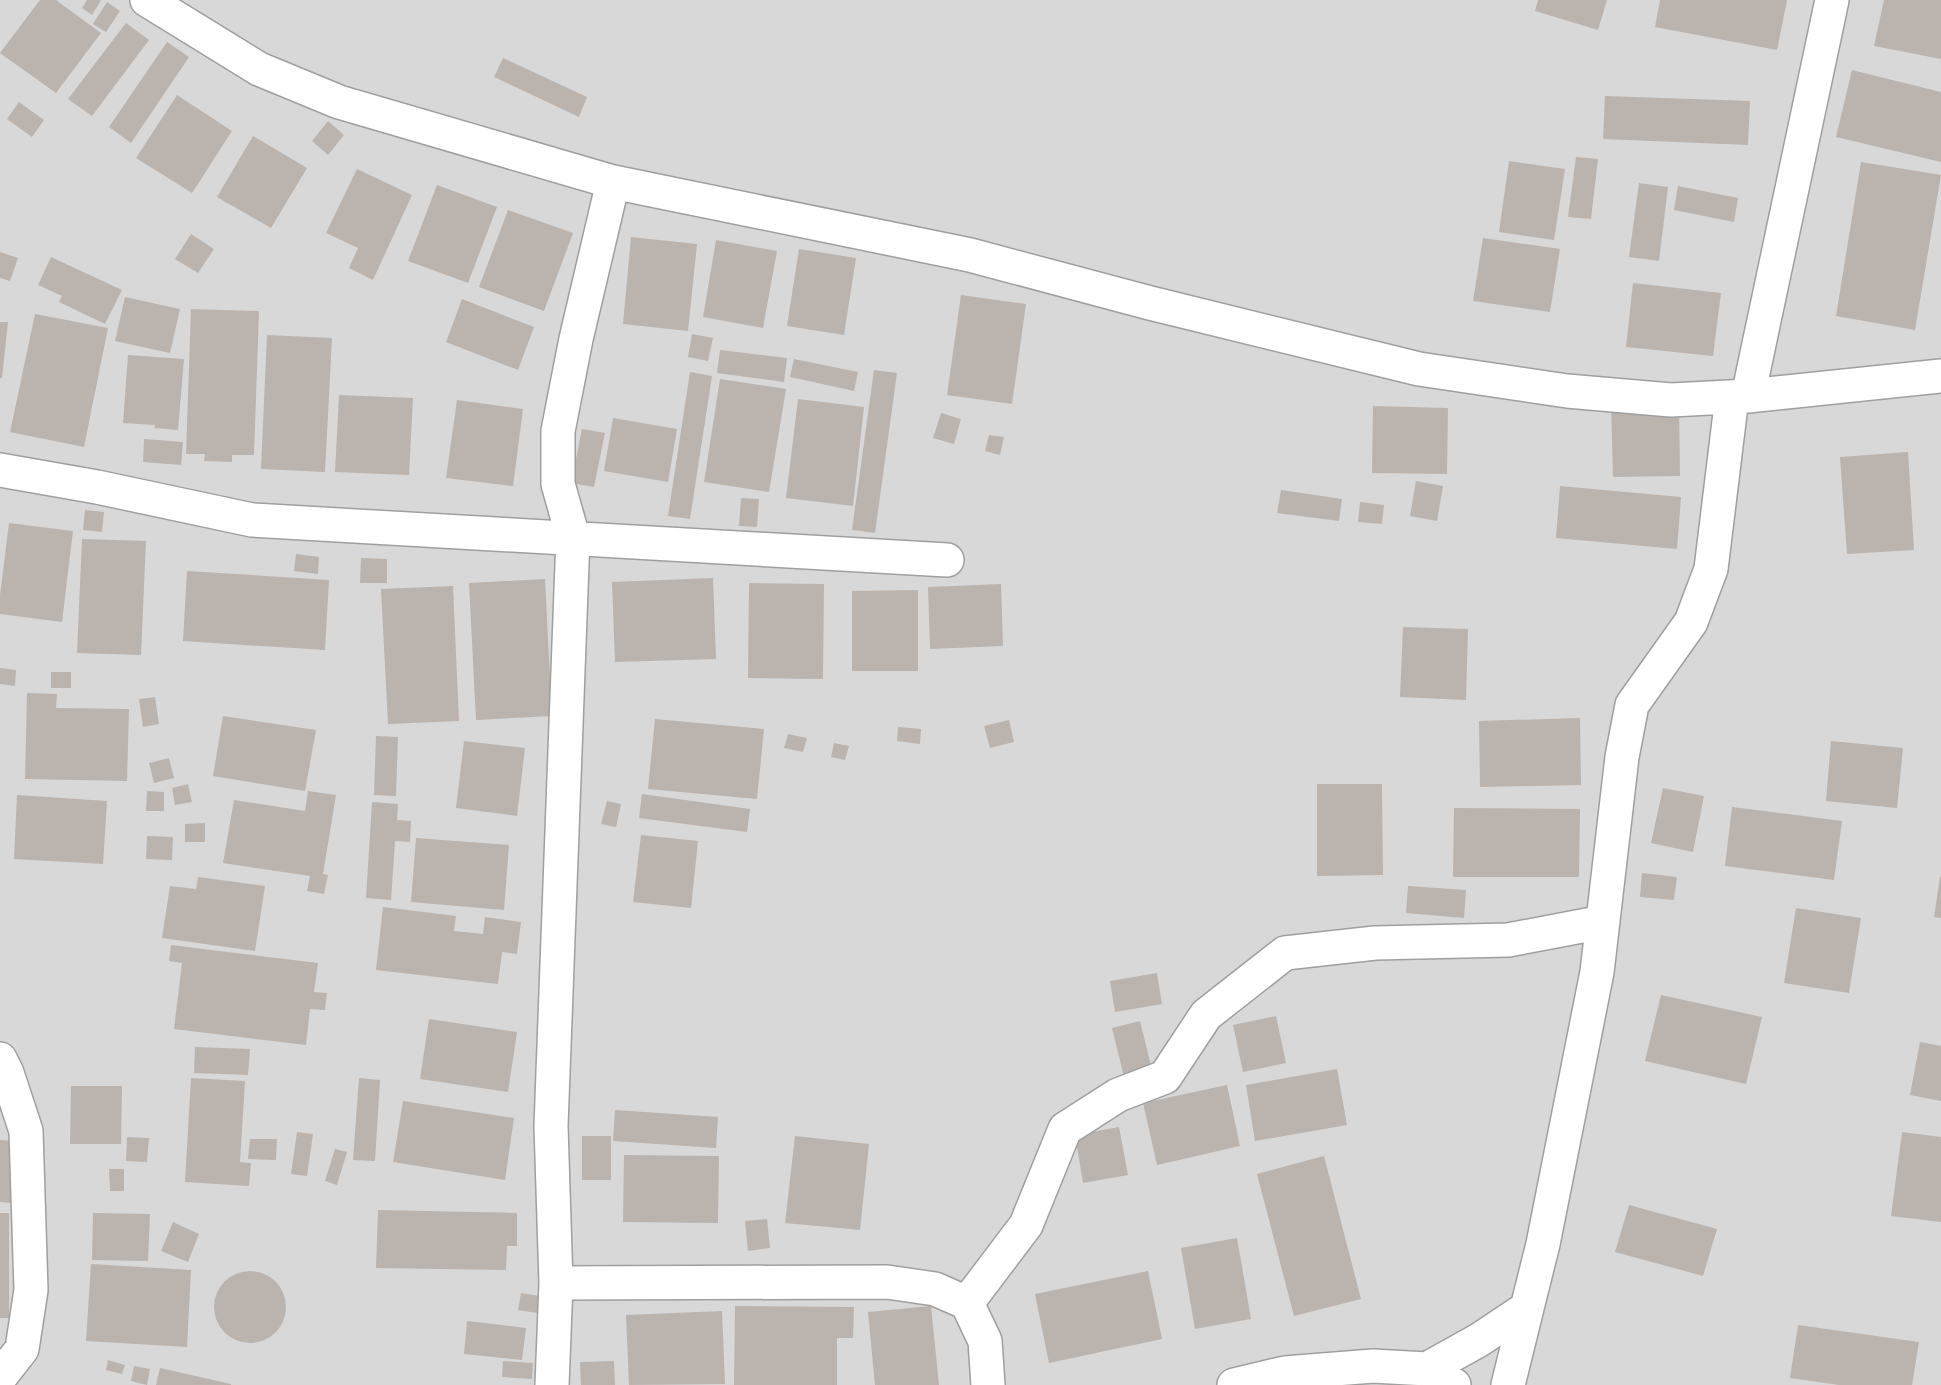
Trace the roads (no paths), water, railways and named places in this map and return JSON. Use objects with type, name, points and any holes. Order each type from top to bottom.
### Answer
[{"type":"street","points":[[147,0],[259,69],[339,102],[613,182],[970,255],[1150,303],[1419,369],[1567,391],[1671,400],[1740,396],[1941,376]]},
{"type":"street","points":[[1508,1385],[1545,1232],[1597,972],[1622,757],[1632,705],[1691,622],[1711,569],[1740,396],[1832,0]]},
{"type":"street","points":[[552,1385],[556,1283],[551,1126],[573,537],[558,484],[558,431],[576,339],[613,182]]},
{"type":"street","points":[[0,470],[97,487],[252,520],[947,560]]},
{"type":"street","points":[[967,1303],[1026,1226],[1065,1129],[1118,1095],[1165,1077],[1206,1015],[1285,953],[1375,943],[1508,940],[1603,922]]},
{"type":"street","points":[[0,1059],[7,1073],[26,1131],[31,1290],[21,1349],[26,1385]]},
{"type":"street","points":[[556,1283],[887,1282],[935,1289],[967,1303],[985,1341],[988,1385]]},
{"type":"street","points":[[1234,1385],[1285,1373],[1372,1366],[1440,1377],[1479,1340],[1527,1308]]},
{"type":"street","points":[[0,1377],[21,1349]]}]
